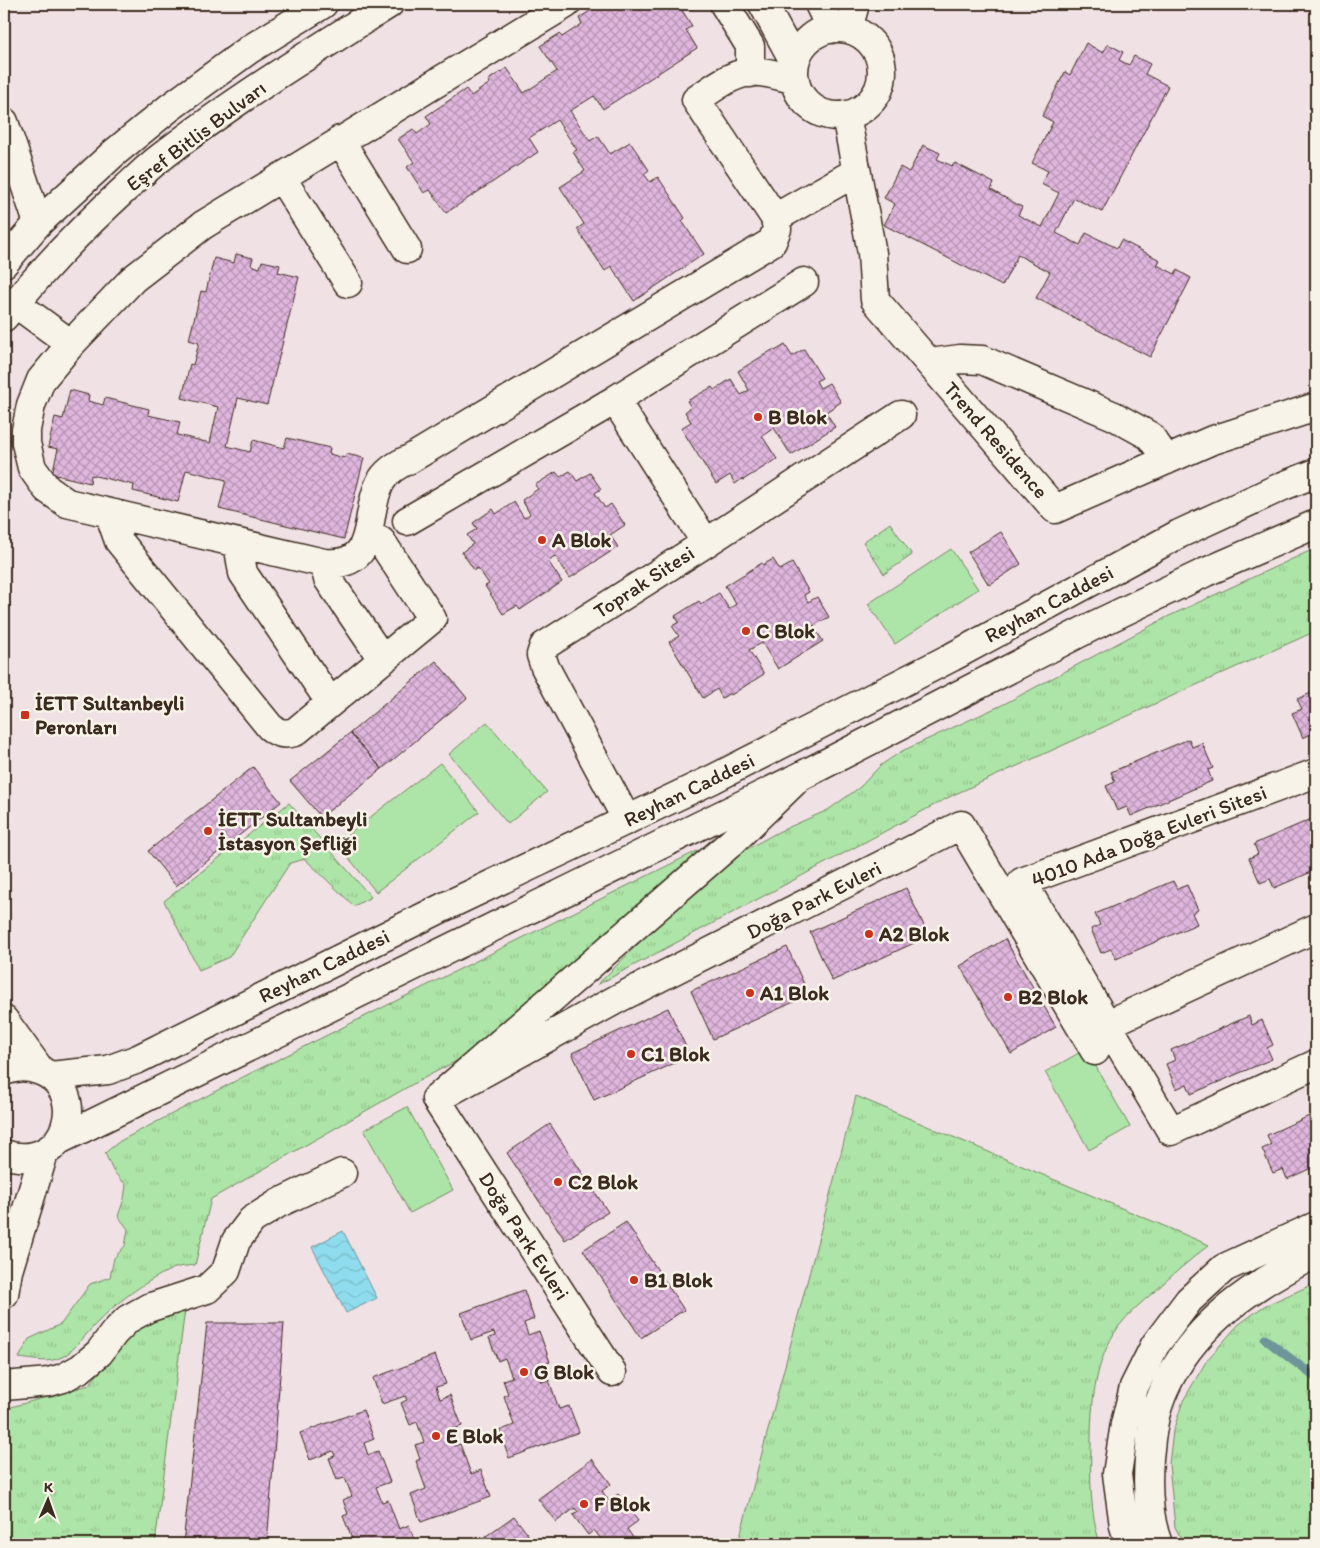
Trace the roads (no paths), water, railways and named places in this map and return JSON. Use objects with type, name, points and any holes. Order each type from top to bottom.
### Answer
[{"type":"main road","name":"Eşref Bitlis Bulvarı","points":[[4,262],[38,223],[114,153],[169,108],[250,49],[323,4]]},
{"type":"main road","name":"Eşref Bitlis Bulvarı","points":[[9,310],[52,261],[103,209],[159,159],[264,83],[389,4]]},
{"type":"main road","points":[[566,4],[203,225],[133,279],[71,344],[41,380],[31,405],[26,430],[28,456],[39,480],[56,497],[67,503],[324,563],[342,563],[356,556],[365,544],[381,482],[396,465],[426,449],[772,242],[777,229],[776,218],[696,100],[729,78],[750,72],[795,71]]},
{"type":"main road","points":[[724,4],[750,46],[750,72]]},
{"type":"main road","points":[[763,4],[795,71],[801,96],[813,108],[829,115],[846,115],[862,109],[874,97],[882,82],[882,65],[876,48],[864,36],[845,20],[819,4]]},
{"type":"main road","points":[[795,71],[802,47],[814,35],[845,20]]},
{"type":"main road","name":"Trend Residence","points":[[846,115],[872,253],[876,300],[1055,509],[1210,441],[1316,407]]},
{"type":"main road","points":[[4,122],[38,223]]},
{"type":"main road","points":[[340,140],[407,249]]},
{"type":"main road","points":[[776,218],[856,172]]},
{"type":"main road","points":[[281,177],[348,283]]},
{"type":"main road","points":[[407,521],[616,400],[804,282]]},
{"type":"main road","points":[[9,310],[71,344]]},
{"type":"main road","points":[[930,364],[960,359],[982,360],[1114,416],[1150,436],[1167,460]]},
{"type":"main road","name":"Toprak Sitesi","points":[[616,400],[706,543],[544,646],[541,655],[545,667],[644,853]]},
{"type":"main road","points":[[706,543],[901,415]]},
{"type":"main road","name":"Reyhan Caddesi","points":[[4,1071],[22,1067],[46,1074],[108,1070],[138,1059],[435,912],[714,779],[952,657],[1179,534],[1283,486],[1316,473]]},
{"type":"main road","points":[[115,514],[113,524],[119,541],[270,727],[280,734],[295,732],[432,619],[381,541],[367,535]]},
{"type":"main road","name":"Reyhan Caddesi","points":[[4,1154],[16,1159],[31,1158],[801,776],[1095,625],[1206,572],[1316,524]]},
{"type":"main road","points":[[238,543],[243,572],[330,702]]},
{"type":"main road","points":[[324,563],[328,579],[383,660]]},
{"type":"main road","name":"4010 Ada Doğa Evleri Sitesi","points":[[1316,773],[1022,882],[1171,1131],[1316,1064]]},
{"type":"main road","points":[[436,1099],[732,842],[801,776]]},
{"type":"main road","name":"Doğa Park Evleri","points":[[612,1372],[436,1099],[620,998],[961,825],[1095,1050]]},
{"type":"main road","points":[[1108,1024],[1316,928]]},
{"type":"main road","points":[[4,1020],[46,1074],[61,1088],[67,1102],[68,1118],[64,1133],[52,1146],[8,1271],[4,1294]]},
{"type":"main road","points":[[4,1386],[49,1382],[63,1378],[82,1368],[99,1353],[114,1333],[128,1319],[148,1308],[207,1289],[226,1271],[236,1240],[252,1220],[279,1203],[342,1173]]},
{"type":"main road","points":[[1130,1544],[1124,1526],[1117,1474],[1124,1424],[1134,1387],[1155,1345],[1189,1300],[1224,1268],[1316,1226]]},
{"type":"main road","points":[[1158,1544],[1148,1490],[1151,1442],[1155,1416],[1164,1389],[1179,1362],[1200,1335],[1220,1314],[1245,1294],[1316,1254]]},
{"type":"water","points":[[343,1231],[377,1298],[346,1313],[312,1247]]},
{"type":"waterway","points":[[1265,1339],[1316,1378]]},
{"type":"place","name":"B Blok","points":[[758,417]]},
{"type":"place","name":"A Blok","points":[[542,540]]},
{"type":"place","name":"C Blok","points":[[746,631]]},
{"type":"place","name":"İETT Sultanbeyli Peronları","points":[[25,715]]},
{"type":"place","name":"İETT Sultanbeyli İstasyon Şefliği","points":[[208,831]]},
{"type":"place","name":"A2 Blok","points":[[869,934]]},
{"type":"place","name":"A1 Blok","points":[[750,993]]},
{"type":"place","name":"B2 Blok","points":[[1008,997]]},
{"type":"place","name":"C1 Blok","points":[[631,1054]]},
{"type":"place","name":"C2 Blok","points":[[558,1182]]},
{"type":"place","name":"B1 Blok","points":[[634,1280]]},
{"type":"place","name":"G Blok","points":[[524,1372]]},
{"type":"place","name":"E Blok","points":[[436,1436]]},
{"type":"place","name":"F Blok","points":[[584,1504]]}]
